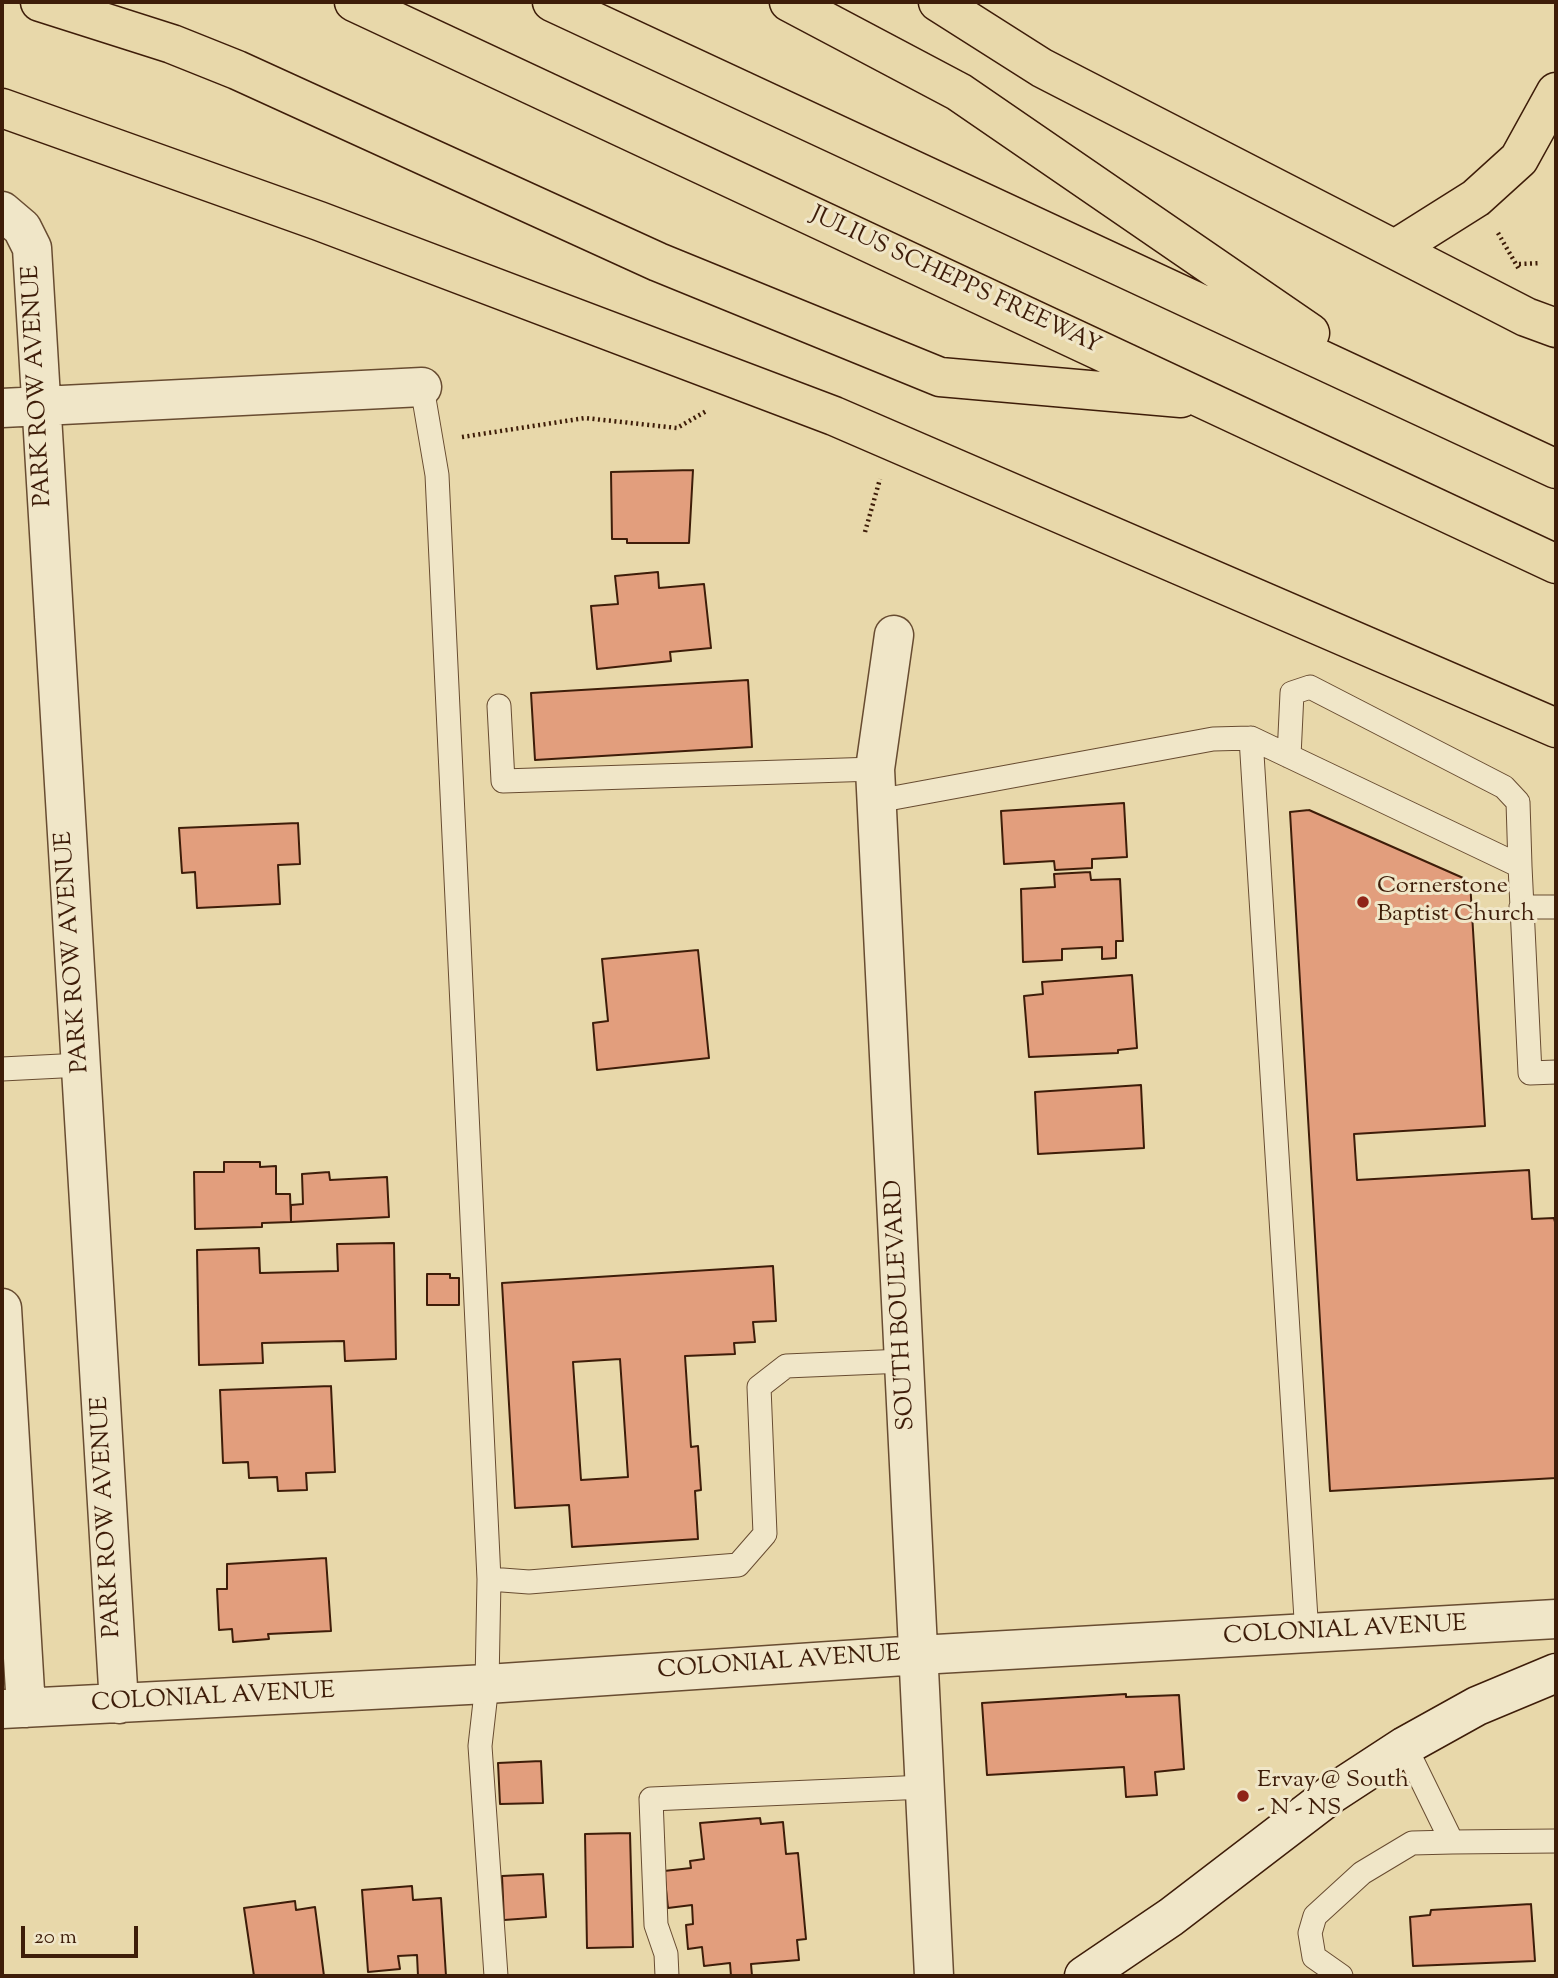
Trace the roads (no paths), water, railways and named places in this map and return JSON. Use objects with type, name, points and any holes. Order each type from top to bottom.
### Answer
[{"type":"highway","points":[[40,2],[150,36],[237,70],[657,262],[940,377],[1207,400]]},
{"type":"highway","name":"JULIUS SCHEPPS FREEWAY","points":[[354,2],[1556,564]]},
{"type":"highway","points":[[552,2],[1556,469]]},
{"type":"highway","points":[[789,2],[960,92],[1401,396]]},
{"type":"highway","points":[[938,2],[1042,68],[1526,317],[1556,328]]},
{"type":"highway","points":[[1395,249],[1476,198],[1519,159],[1556,92]]},
{"type":"highway","points":[[2,108],[331,225],[834,416],[1556,728]]},
{"type":"street","name":"PARK ROW AVENUE","points":[[2,211],[22,228],[32,248],[119,1704]]},
{"type":"street","points":[[2,408],[422,387]]},
{"type":"street","name":"SOUTH BOULEVARD","points":[[894,635],[876,785],[934,1976]]},
{"type":"street","points":[[2,1308],[14,1709]]},
{"type":"street","name":"COLONIAL AVENUE","points":[[14,1709],[487,1684],[919,1655],[1556,1619]]},
{"type":"street","points":[[1084,1976],[1171,1917],[1333,1793],[1405,1745],[1477,1706],[1556,1673]]},
{"type":"lane","points":[[422,387],[437,475],[489,1579],[487,1684],[480,1746],[496,1976]]},
{"type":"lane","points":[[1289,756],[1292,693],[1310,687],[1504,787],[1518,802],[1531,1073],[1556,1072]]},
{"type":"lane","points":[[499,706],[503,781],[876,785],[1213,739],[1251,738],[1520,866]]},
{"type":"lane","points":[[1251,738],[1307,1634]]},
{"type":"lane","points":[[1521,907],[1556,907]]},
{"type":"lane","points":[[2,1069],[81,1065]]},
{"type":"lane","points":[[489,1579],[529,1582],[738,1565],[765,1534],[759,1387],[786,1366],[904,1361]]},
{"type":"lane","points":[[1405,1745],[1452,1842]]},
{"type":"lane","points":[[667,1976],[666,1954],[656,1925],[651,1799],[925,1787]]},
{"type":"lane","points":[[1341,1976],[1314,1957],[1310,1933],[1315,1916],[1362,1873],[1412,1843],[1556,1841]]},
{"type":"place","name":"Cornerstone Baptist Church","points":[[1363,902]]},
{"type":"place","name":"Ervay @ South - N - NS","points":[[1243,1796]]}]
